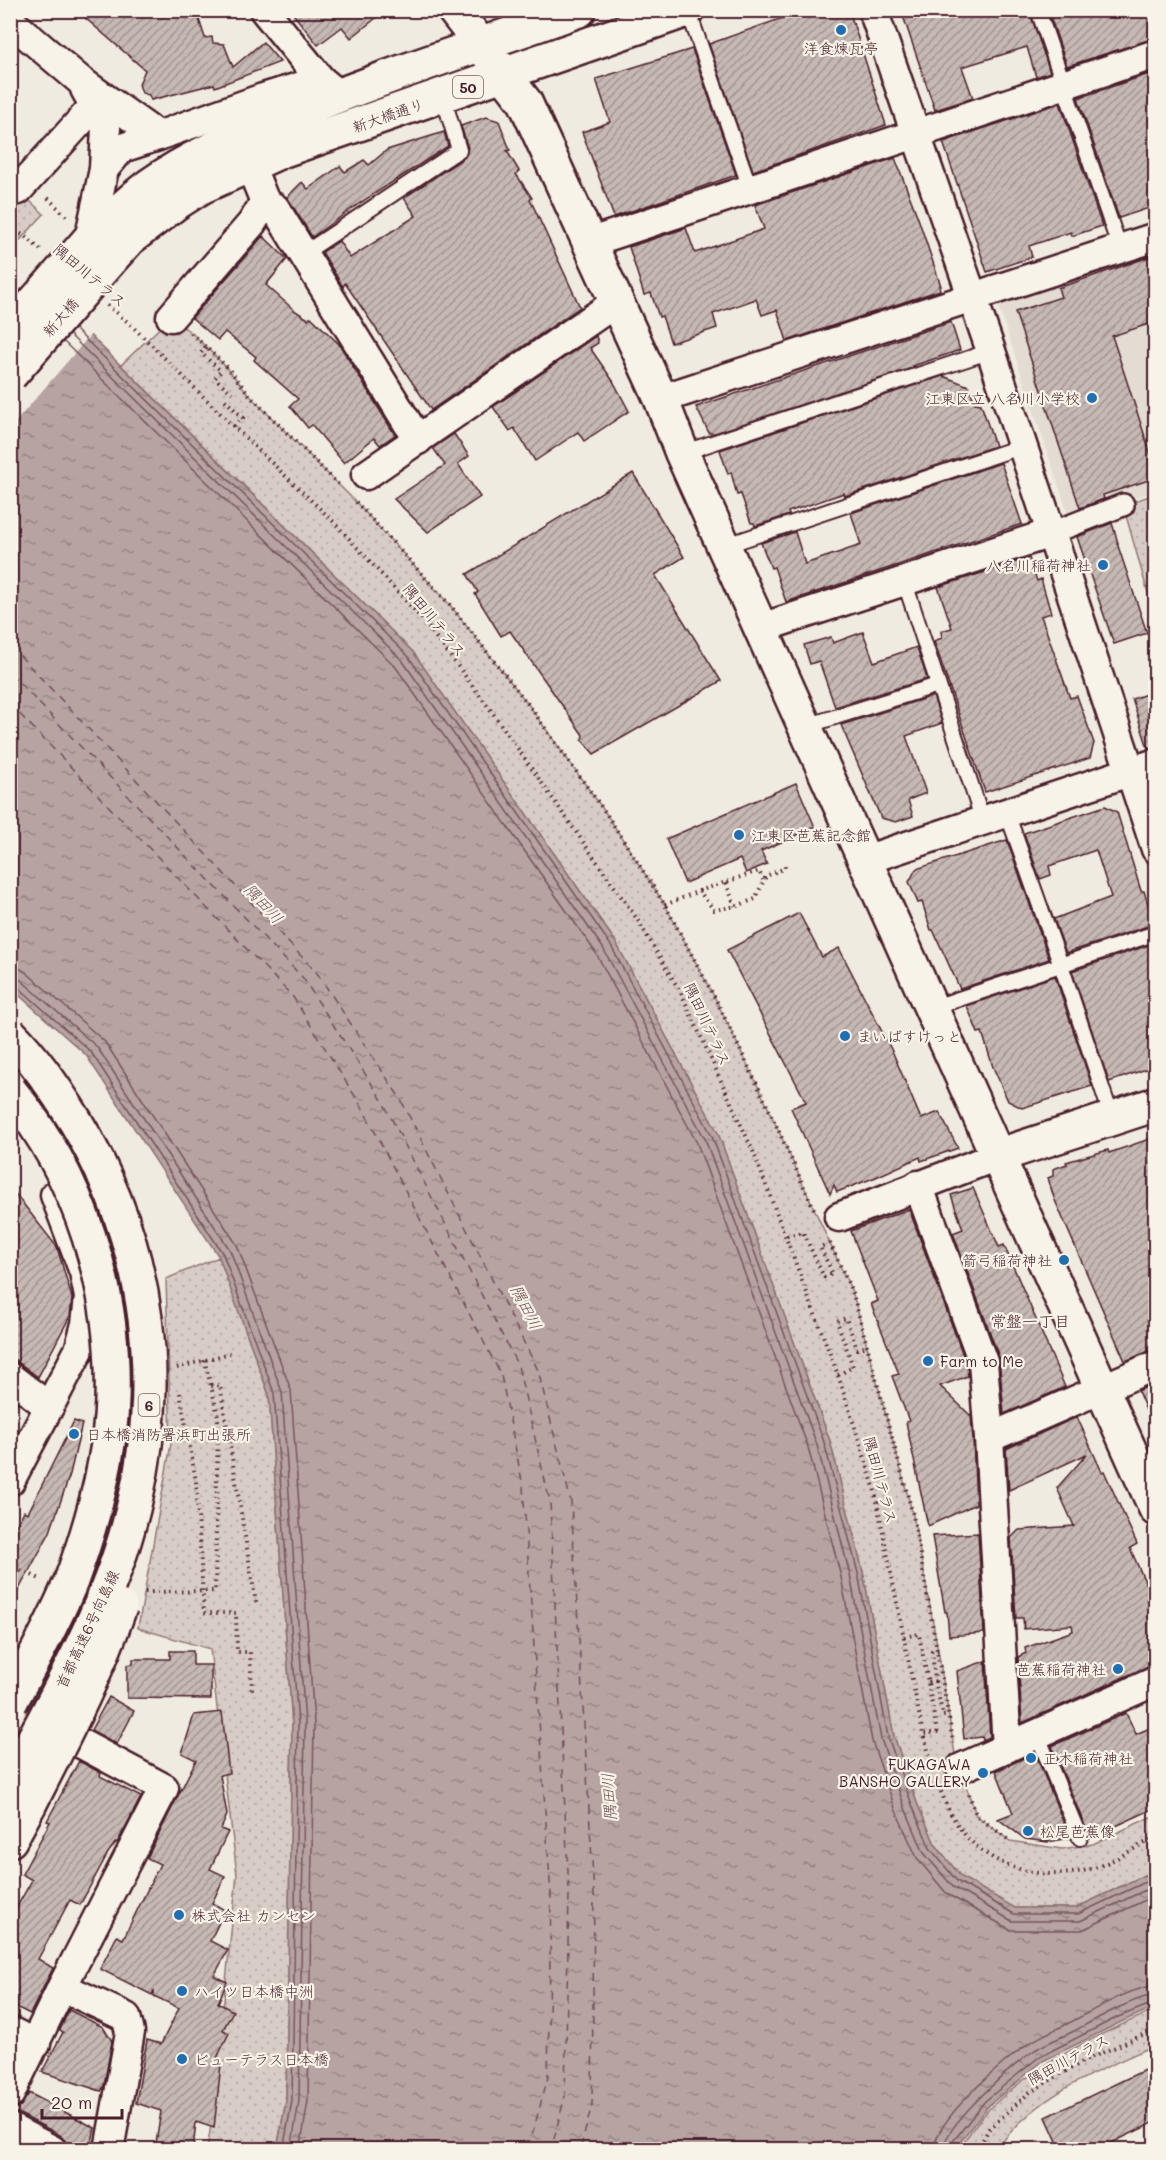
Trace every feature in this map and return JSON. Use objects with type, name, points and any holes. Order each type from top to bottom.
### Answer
[{"type":"main road","points":[[454,10],[525,102],[615,303],[661,399],[682,453],[1155,1509]]},
{"type":"main road","name":"50","points":[[99,250],[127,203],[176,168],[254,130],[329,87],[482,46],[579,10]]},
{"type":"main road","name":"新大橋通り","points":[[99,250],[129,239],[201,187],[281,151],[687,10]]},
{"type":"main road","name":"新大橋","points":[[10,330],[99,250]]},
{"type":"main road","name":"新大橋","points":[[10,375],[99,250]]},
{"type":"main road","name":"首都高速6号向島線","points":[[10,1034],[42,1071],[66,1106],[86,1139],[120,1212],[142,1293],[149,1364],[149,1402],[140,1481],[116,1566],[91,1627],[10,1784]]},
{"type":"main road","points":[[10,1091],[39,1130],[56,1160],[84,1223],[98,1267],[105,1302],[112,1367],[109,1437],[82,1547],[69,1584],[10,1703]]},
{"type":"main road","points":[[997,1156],[1112,1118],[1155,1107]]},
{"type":"main road","points":[[10,1654],[84,1523],[100,1481]]},
{"type":"main road","name":"6","points":[[10,1840],[105,1650],[124,1593],[140,1481]]},
{"type":"street","points":[[264,10],[329,87]]},
{"type":"street","points":[[873,10],[1023,446],[1059,530],[1143,767],[1155,849]]},
{"type":"street","points":[[10,21],[88,94],[158,136]]},
{"type":"street","points":[[588,243],[1155,54]]},
{"type":"street","points":[[104,169],[122,148],[263,98],[329,87]]},
{"type":"street","points":[[88,94],[106,127],[99,250]]},
{"type":"street","points":[[18,190],[88,94]]},
{"type":"street","points":[[250,165],[265,202],[275,208],[418,440]]},
{"type":"street","points":[[171,317],[252,223],[265,202]]},
{"type":"street","points":[[661,399],[1155,237]]},
{"type":"street","points":[[355,489],[418,440],[615,303]]},
{"type":"street","points":[[762,628],[1059,530],[1123,505]]},
{"type":"street","points":[[865,860],[1143,767]]},
{"type":"street","points":[[10,1118],[41,1166],[61,1207],[84,1272],[89,1297],[86,1324],[79,1350],[10,1481]]},
{"type":"street","points":[[827,1222],[997,1156]]},
{"type":"street","points":[[918,1185],[983,1362],[990,1438],[1006,1748]]},
{"type":"street","points":[[990,1438],[1155,1365]]},
{"type":"street","points":[[10,1377],[48,1407]]},
{"type":"street","points":[[944,1774],[1155,1681]]},
{"type":"street","points":[[10,2094],[164,1788],[76,1741]]},
{"type":"street","points":[[62,1987],[126,2017],[130,2032],[109,2150]]},
{"type":"street","points":[[10,2031],[36,2044]]},
{"type":"street","points":[[10,2128],[52,2150]]},
{"type":"lane","points":[[687,10],[750,188]]},
{"type":"lane","points":[[1038,10],[1120,249]]},
{"type":"lane","points":[[303,255],[459,150],[443,96]]},
{"type":"lane","points":[[682,453],[991,351]]},
{"type":"lane","points":[[724,546],[1023,446]]},
{"type":"lane","points":[[904,580],[939,685],[1061,964],[1112,1118]]},
{"type":"lane","points":[[806,726],[939,685]]},
{"type":"lane","points":[[932,1008],[1155,933]]},
{"type":"lane","points":[[1037,1734],[1080,1838]]},
{"type":"path","name":"隅田川テラス","points":[[10,228],[23,235],[50,257]]},
{"type":"path","name":"隅田川テラス","points":[[103,301],[129,323],[334,522],[423,620],[490,709],[637,919],[681,993],[753,1151],[838,1375],[874,1487],[923,1734],[944,1774],[954,1821],[967,1838],[983,1852],[1002,1863],[1043,1874],[1064,1874],[1096,1867],[1155,1837]]},
{"type":"path","points":[[171,317],[206,347],[253,399],[355,489],[528,704],[604,812],[665,905],[716,1000],[827,1222],[830,1243],[853,1294],[913,1515],[939,1650],[955,1754],[944,1774],[976,1815],[1010,1841]]},
{"type":"path","points":[[206,347],[201,353],[221,371],[215,378],[232,393]]},
{"type":"path","points":[[225,400],[243,418],[234,427]]},
{"type":"path","points":[[699,891],[714,910],[735,906],[755,899],[766,876],[785,868],[784,862]]},
{"type":"path","points":[[665,905],[759,871],[764,880]]},
{"type":"path","points":[[726,883],[735,906]]},
{"type":"path","points":[[787,1236],[803,1232],[824,1277],[833,1274],[820,1247],[830,1243]]},
{"type":"path","points":[[838,1375],[853,1367],[837,1321],[846,1318],[857,1349],[867,1346]]},
{"type":"path","points":[[175,1368],[230,1353]]},
{"type":"path","points":[[172,1359],[177,1379]]},
{"type":"path","points":[[124,1593],[215,1591],[218,1416],[204,1360]]},
{"type":"path","points":[[211,1386],[220,1385],[256,1604]]},
{"type":"path","points":[[179,1391],[196,1481],[204,1613],[236,1613],[237,1652],[250,1652],[252,1690]]},
{"type":"path","points":[[10,1565],[47,1583]]},
{"type":"path","points":[[904,1637],[919,1634],[937,1732],[923,1734]]},
{"type":"path","points":[[939,1650],[932,1651],[935,1681],[943,1716],[949,1715]]},
{"type":"path","points":[[928,1682],[935,1681]]},
{"type":"path","name":"隅田川テラス","points":[[977,2150],[989,2129],[1029,2092],[1086,2060],[1155,2029]]},
{"type":"shaded area","points":[[18,190],[44,214],[11,250],[11,193]]},
{"type":"shaded area","name":"江東区立 八名川小学校","points":[[1155,253],[1155,491],[1070,520],[998,305]]},
{"type":"shaded area","points":[[171,317],[194,335],[226,367],[253,399],[354,500],[450,605],[528,704],[605,812],[665,905],[716,1000],[766,1103],[853,1294],[913,1515],[955,1754],[976,1815],[1010,1841],[1062,1849],[1093,1844],[1155,1815],[1155,1870],[1076,1908],[1014,1908],[961,1877],[935,1844],[917,1803],[894,1736],[863,1572],[830,1441],[718,1133],[615,941],[413,652],[121,365]]},
{"type":"shaded area","points":[[1155,494],[1155,618],[1123,505]]},
{"type":"shaded area","points":[[219,1257],[269,1395],[292,1724],[286,2101],[277,2149],[207,2149],[237,1875],[210,1649],[138,1628],[171,1444],[166,1279]]},
{"type":"shaded area","points":[[1155,2010],[1155,2045],[1068,2086],[1030,2113],[997,2149],[958,2149],[987,2111],[1029,2076],[1090,2040]]},
{"type":"water","name":"隅田川","points":[[10,266],[54,300],[413,652],[615,941],[718,1133],[830,1441],[863,1572],[894,1736],[917,1803],[935,1844],[961,1877],[1015,1908],[1076,1908],[1155,1870],[1155,2007],[1043,2061],[989,2105],[954,2149],[277,2149],[286,2101],[292,1724],[269,1395],[219,1257],[86,1055],[11,988]]},
{"type":"pier","points":[[15,266],[56,298],[92,333],[11,427],[11,272]]},
{"type":"building","points":[[76,10],[196,10],[205,38],[212,37],[213,43],[224,44],[233,67],[263,42],[280,62],[215,87],[214,84],[151,100],[149,95],[142,93],[139,84],[145,70]]},
{"type":"building","points":[[290,10],[386,10],[351,38],[342,27],[318,45]]},
{"type":"building","points":[[805,10],[849,10],[886,125],[753,171],[709,44]]},
{"type":"building","points":[[901,10],[1029,10],[1050,72],[1036,77],[1027,47],[962,67],[973,98],[935,110]]},
{"type":"building","points":[[1048,10],[1149,10],[1155,38],[1067,66]]},
{"type":"building","points":[[692,49],[736,175],[614,217],[582,132],[610,122],[596,79]]},
{"type":"building","points":[[1155,72],[1155,206],[1119,218],[1078,98]]},
{"type":"building","points":[[1060,103],[1102,226],[1072,236],[1071,232],[1029,246],[1032,257],[987,272],[943,142]]},
{"type":"building","points":[[486,117],[499,121],[510,150],[507,151],[519,171],[516,174],[532,198],[530,199],[580,307],[431,410],[345,283],[343,287],[322,252],[339,241],[350,258],[416,216],[404,198],[465,157],[468,148],[461,126]]},
{"type":"building","points":[[444,132],[448,146],[312,237],[287,197],[302,182],[308,189],[340,166],[345,172],[364,160],[369,165],[387,150]]},
{"type":"building","points":[[895,158],[918,218],[941,286],[939,286],[940,290],[787,341],[777,310],[762,315],[756,299],[713,314],[717,328],[671,343],[651,293],[644,295],[629,247],[686,228],[695,253],[764,229],[755,205]]},
{"type":"building","points":[[263,236],[287,259],[266,285],[294,310],[308,319],[311,317],[339,344],[395,435],[380,445],[374,438],[344,463],[312,425],[308,428],[290,406],[298,399],[254,360],[256,357],[225,332],[218,340],[192,318]]},
{"type":"building","name":"江東区立 八名川小学校","points":[[1155,255],[1155,322],[1112,336],[1154,464],[1151,465],[1155,478],[1103,495],[1104,499],[1080,508],[1015,312],[1061,297],[1058,288]]},
{"type":"building","points":[[951,322],[960,350],[913,366],[915,367],[715,433],[709,433],[696,407]]},
{"type":"building","points":[[596,336],[598,343],[590,348],[613,381],[629,411],[584,441],[578,432],[535,461],[514,428],[510,431],[493,407]]},
{"type":"building","points":[[943,376],[969,386],[975,403],[981,404],[995,446],[845,496],[844,493],[755,526],[751,523],[741,494],[737,495],[731,472],[728,474],[720,450]]},
{"type":"building","points":[[454,434],[469,456],[458,464],[480,497],[428,532],[394,499],[445,465],[433,448]]},
{"type":"building","points":[[1001,463],[1022,524],[786,602],[774,567],[771,568],[761,543],[795,532],[805,564],[861,545],[851,513]]},
{"type":"building","points":[[633,473],[684,557],[655,575],[721,681],[594,754],[582,740],[583,735],[510,631],[501,636],[475,594],[478,592],[467,574]]},
{"type":"building","points":[[1112,523],[1147,633],[1114,644],[1077,537]]},
{"type":"building","points":[[1029,558],[1037,581],[1041,579],[1051,613],[1041,616],[1070,698],[1077,696],[1094,743],[1090,758],[985,792],[934,641],[942,638],[941,631],[952,628],[938,587]]},
{"type":"building","points":[[863,632],[874,662],[917,647],[927,679],[835,707],[819,661],[810,664],[804,645],[831,637],[833,643]]},
{"type":"building","points":[[1155,691],[1155,747],[1148,748],[1132,699]]},
{"type":"building","points":[[933,696],[942,723],[906,736],[926,793],[908,800],[913,816],[896,822],[881,818],[841,725]]},
{"type":"building","points":[[796,783],[815,827],[761,851],[767,864],[746,873],[740,859],[685,883],[666,839]]},
{"type":"building","points":[[1105,806],[1117,812],[1141,891],[1144,891],[1154,924],[1066,953],[1054,919],[1111,897],[1096,850],[1049,866],[1051,875],[1040,879],[1024,833]]},
{"type":"building","points":[[1007,840],[1049,959],[960,989],[931,930],[922,902],[918,903],[909,882],[916,869]]},
{"type":"building","points":[[799,913],[822,957],[839,948],[893,1053],[921,1119],[939,1112],[958,1148],[921,1161],[920,1157],[837,1192],[834,1185],[830,1194],[791,1108],[806,1102],[727,950]]},
{"type":"building","points":[[1155,943],[1155,1066],[1109,1082],[1072,971]]},
{"type":"building","points":[[1055,976],[1092,1086],[1022,1108],[1008,1101],[993,1067],[982,1032],[978,1033],[967,1006]]},
{"type":"building","points":[[1155,1137],[1155,1349],[1125,1361],[1054,1198],[1048,1178],[1053,1176],[1053,1169],[1067,1164],[1066,1162],[1108,1150],[1109,1153]]},
{"type":"building","points":[[10,1187],[57,1247],[72,1298],[70,1316],[38,1377],[10,1356]]},
{"type":"building","points":[[973,1188],[999,1247],[1004,1245],[1065,1387],[1004,1414],[999,1357],[953,1233],[963,1229],[951,1195]]},
{"type":"building","points":[[909,1209],[967,1366],[968,1376],[940,1386],[971,1416],[973,1439],[976,1504],[928,1526],[906,1422],[909,1421],[892,1376],[899,1374],[871,1304],[878,1301],[851,1231]]},
{"type":"building","points":[[1155,1383],[1155,1431],[1138,1391]]},
{"type":"building","points":[[1077,1417],[1137,1544],[1130,1548],[1155,1604],[1155,1663],[1022,1723],[1018,1657],[1026,1653],[1025,1648],[1073,1631],[1072,1625],[1024,1629],[1023,1618],[1016,1618],[1011,1538],[1019,1530],[1074,1526],[1057,1488],[1087,1454],[1009,1490],[1006,1449]]},
{"type":"building","points":[[74,1421],[82,1424],[70,1474],[50,1532],[10,1606],[10,1537],[24,1511],[28,1513]]},
{"type":"building","points":[[978,1533],[984,1633],[949,1636],[947,1612],[945,1612],[932,1536]]},
{"type":"building","points":[[170,1651],[193,1651],[193,1665],[211,1665],[211,1699],[127,1698],[127,1665],[133,1664],[133,1659],[170,1659]]},
{"type":"building","points":[[985,1661],[990,1737],[983,1740],[982,1737],[964,1739],[957,1671]]},
{"type":"building","points":[[109,1697],[134,1711],[117,1744],[91,1730]]},
{"type":"building","points":[[222,1712],[229,1773],[220,1775],[227,1815],[221,1829],[228,1832],[210,1869],[225,1876],[212,1903],[225,1910],[210,1941],[228,1950],[214,1976],[227,1982],[218,2003],[233,2011],[223,2030],[229,2033],[215,2062],[221,2064],[214,2128],[196,2122],[193,2150],[155,2150],[161,2111],[136,2103],[147,2040],[161,2044],[179,2008],[154,1996],[154,1990],[152,1995],[100,1969],[117,1936],[123,1939],[160,1864],[147,1858],[196,1760],[182,1753],[194,1715]]},
{"type":"building","points":[[1126,1713],[1136,1734],[1155,1726],[1155,1808],[1090,1838],[1052,1746]]},
{"type":"building","points":[[1035,1753],[1070,1838],[1048,1842],[1025,1839],[998,1819],[1013,1813],[996,1771]]},
{"type":"building","points":[[79,1761],[101,1773],[100,1776],[141,1797],[80,1905],[70,1900],[38,1959],[53,1968],[30,2014],[10,2004],[10,1919],[32,1880],[22,1874]]},
{"type":"building","points":[[69,2010],[103,2027],[112,2041],[104,2086],[101,2091],[42,2072],[63,2032],[60,2030]]},
{"type":"building","points":[[1155,2065],[1155,2122],[1097,2150],[1061,2150],[1046,2117]]},
{"type":"building","points":[[29,2093],[95,2128],[90,2150],[68,2150],[66,2142],[60,2135],[18,2113],[10,2112],[20,2107]]},
{"type":"ferry route","points":[[10,645],[317,973],[400,1098],[538,1370],[571,1502],[594,1895],[592,2105],[580,2150]]},
{"type":"ferry route","points":[[10,673],[303,978],[382,1100],[518,1366],[550,1502],[569,1893],[565,2096],[551,2150]]},
{"type":"ferry route","points":[[10,704],[293,997],[363,1109],[501,1375],[523,1486],[551,1896],[548,2077],[528,2150]]},
{"type":"place","name":"洋食煉瓦亭","points":[[841,30]]},
{"type":"place","name":"江東区立 八名川小学校","points":[[1092,398]]},
{"type":"place","name":"八名川稲荷神社","points":[[1103,565]]},
{"type":"place","name":"江東区芭蕉記念館","points":[[739,835]]},
{"type":"place","name":"まいばすけっと","points":[[845,1036]]},
{"type":"place","name":"箭弓稲荷神社","points":[[1064,1260]]},
{"type":"place","name":"Farm to Me","points":[[928,1361]]},
{"type":"place","name":"日本橋消防署浜町出張所","points":[[74,1434]]},
{"type":"place","name":"芭蕉稲荷神社","points":[[1118,1669]]},
{"type":"place","name":"正木稲荷神社","points":[[1031,1758]]},
{"type":"place","name":"FUKAGAWA BANSHO GALLERY","points":[[983,1773]]},
{"type":"place","name":"松尾芭蕉像","points":[[1028,1831]]},
{"type":"place","name":"株式会社 カンセン","points":[[179,1915]]},
{"type":"place","name":"ハイツ日本橋中洲","points":[[182,1991]]},
{"type":"place","name":"ビューテラス日本橋","points":[[182,2059]]},
{"type":"district","name":"常盤一丁目","points":[[1030,1320]]}]
